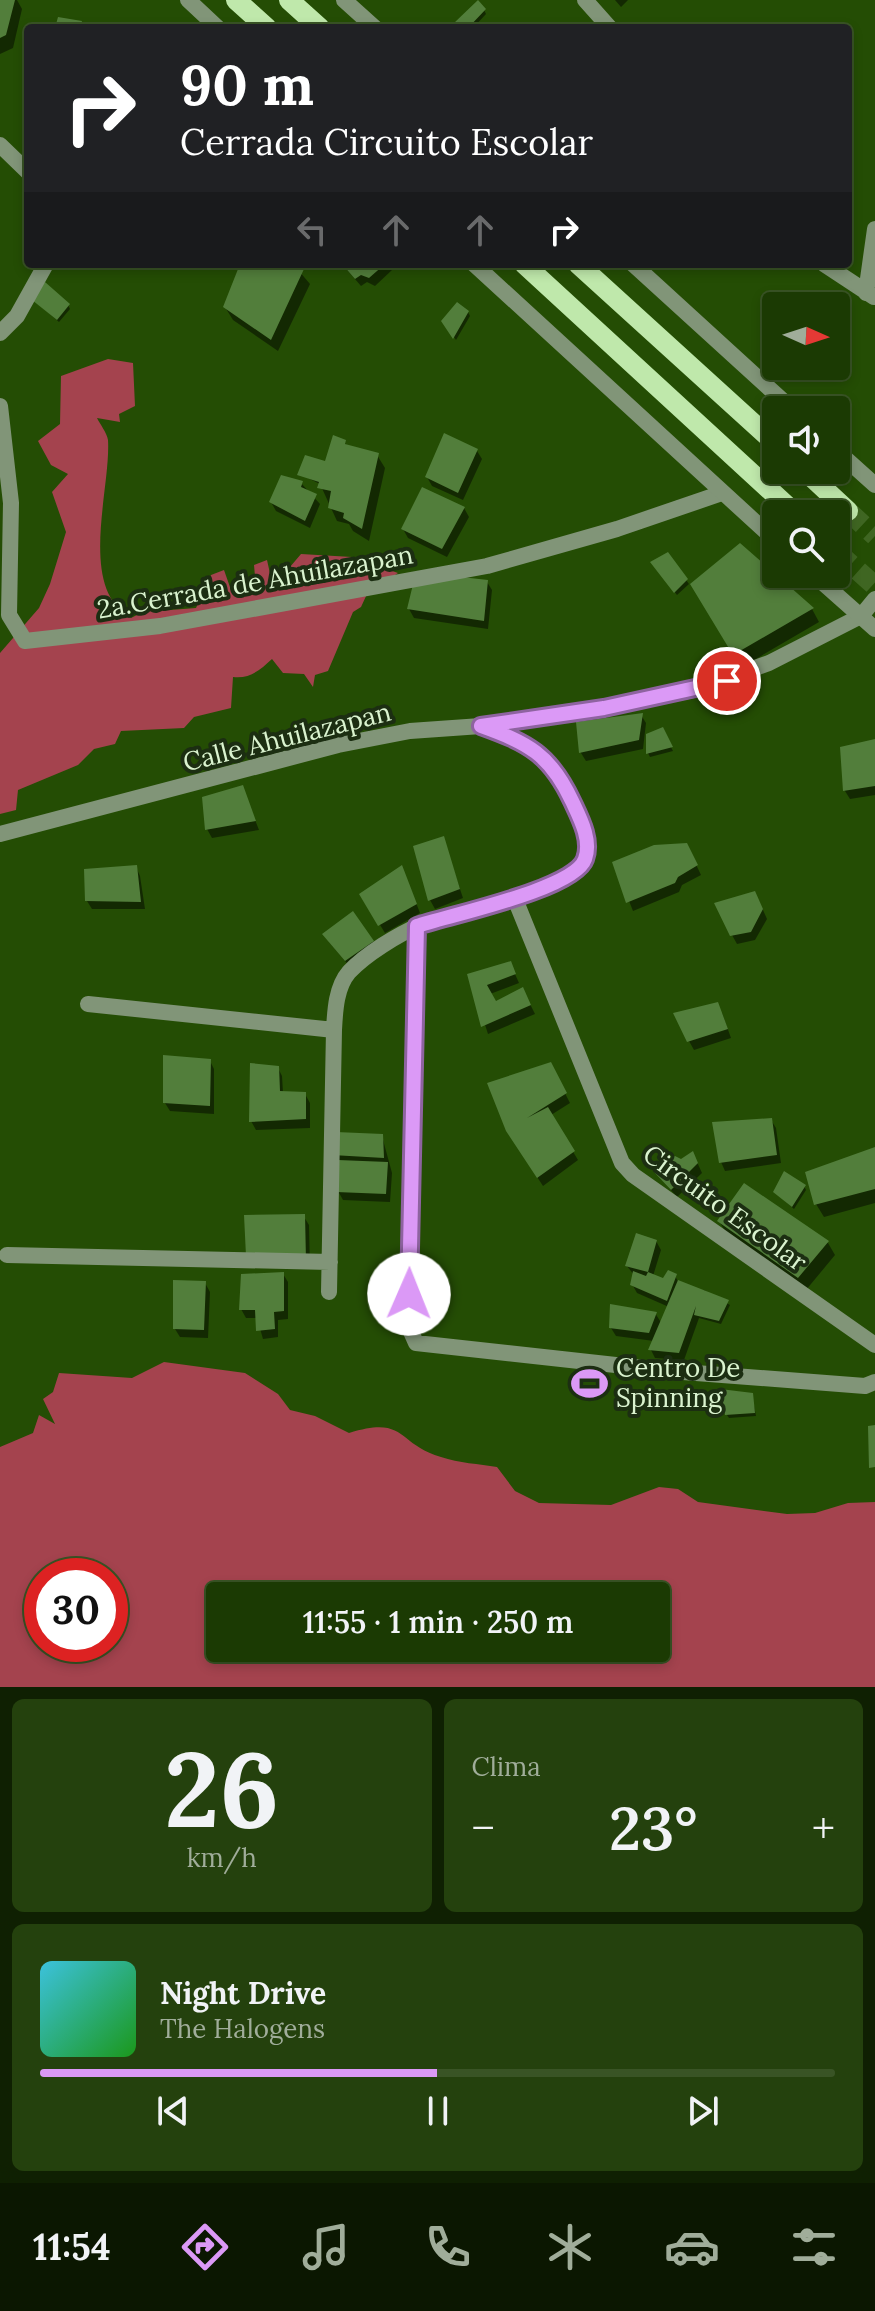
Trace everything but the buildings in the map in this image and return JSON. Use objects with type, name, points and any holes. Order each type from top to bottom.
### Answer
[{"type":"main road","points":[[236,0],[263,24]]},
{"type":"main road","points":[[289,0],[316,24]]},
{"type":"main road","points":[[528,268],[781,500]]},
{"type":"main road","points":[[582,268],[762,431]]},
{"type":"main road","points":[[819,484],[836,500]]},
{"type":"street","points":[[188,0],[214,24]]},
{"type":"street","points":[[344,0],[371,24]]},
{"type":"street","points":[[585,0],[606,24]]},
{"type":"street","points":[[0,145],[24,168]]},
{"type":"street","points":[[871,296],[875,229]]},
{"type":"street","points":[[0,333],[17,316],[44,268]]},
{"type":"street","points":[[478,268],[762,529]]},
{"type":"street","points":[[637,268],[778,396]]},
{"type":"street","points":[[830,268],[871,296]]},
{"type":"street","name":"2a.Cerrada de Ahuilazapan","points":[[0,406],[11,503],[9,615],[25,641],[160,626],[487,566],[617,529],[722,493]]},
{"type":"street","points":[[850,463],[875,485]]},
{"type":"street","points":[[829,588],[875,629]]},
{"type":"street","points":[[861,616],[875,599]]},
{"type":"street","name":"Calle Ahuilazapan","points":[[0,834],[338,745],[410,731],[481,726],[694,690],[769,663],[861,616]]},
{"type":"street","points":[[329,1292],[334,1030],[336,999],[348,973],[417,926],[466,909],[515,899],[579,870],[585,859],[584,829],[549,760],[526,744],[481,726]]},
{"type":"street","name":"Circuito Escolar","points":[[515,899],[622,1163],[633,1175],[875,1345]]},
{"type":"street","points":[[417,926],[408,1325],[416,1343],[686,1373],[846,1385],[875,1382]]},
{"type":"street","points":[[88,1004],[334,1030]]},
{"type":"street","points":[[7,1255],[330,1262]]},
{"type":"shaded area","points":[[108,359],[133,363],[135,406],[119,414],[120,422],[97,418],[108,440],[100,536],[101,562],[105,585],[115,604],[131,618],[164,601],[170,610],[196,608],[211,575],[224,570],[231,590],[256,588],[254,565],[267,560],[273,587],[301,554],[369,558],[375,565],[398,573],[367,594],[361,607],[353,612],[328,671],[315,675],[313,687],[304,674],[283,673],[272,659],[250,675],[233,677],[231,708],[194,717],[184,728],[121,731],[115,744],[94,749],[78,765],[18,790],[16,810],[0,814],[0,653],[39,608],[66,532],[52,492],[68,474],[51,465],[38,441],[60,424],[61,376]]},
{"type":"shaded area","points":[[164,1362],[245,1373],[278,1394],[290,1410],[315,1416],[349,1433],[368,1428],[392,1429],[441,1457],[497,1467],[515,1491],[539,1503],[611,1505],[659,1487],[678,1489],[698,1502],[787,1514],[815,1513],[848,1503],[875,1502],[875,1687],[0,1687],[0,1447],[33,1433],[39,1415],[55,1424],[43,1399],[53,1392],[59,1373],[132,1378]]},
{"type":"tunnel","points":[[850,513],[875,536]]},
{"type":"tunnel","points":[[850,564],[875,586]]},
{"type":"place","name":"Centro De Spinning","points":[[590,1383]]},
{"type":"route","points":[[409,1294],[417,926],[466,909],[515,899],[561,881],[579,870],[585,859],[587,844],[571,797],[549,760],[526,744],[481,726],[604,708],[727,681]]}]
